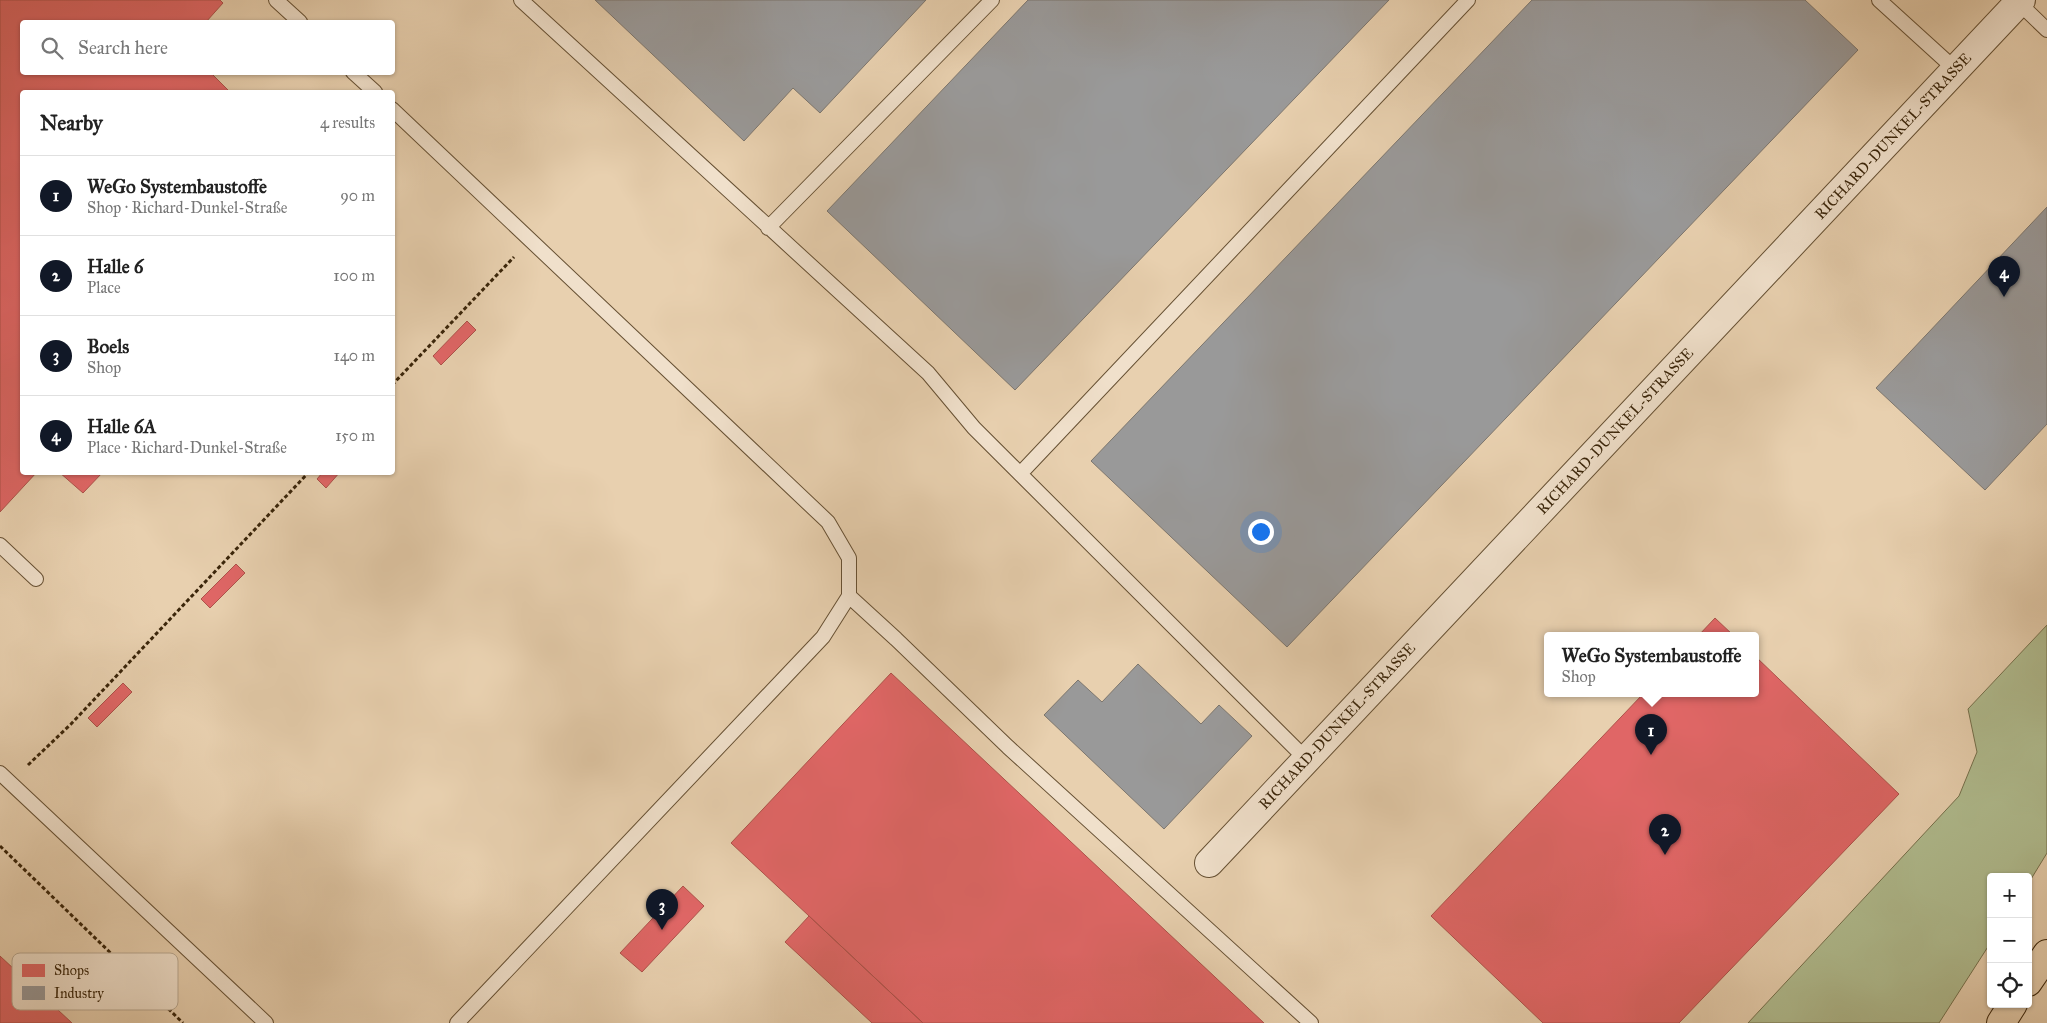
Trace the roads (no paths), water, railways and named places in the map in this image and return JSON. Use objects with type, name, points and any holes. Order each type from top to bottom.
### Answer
[{"type":"highway","points":[[2032,976],[2047,954]]},
{"type":"highway","points":[[2001,1023],[2010,1008]]},
{"type":"street","name":"RICHARD-DUNKEL-STRASSE","points":[[1209,863],[2020,2]]},
{"type":"lane","points":[[276,0],[298,20]]},
{"type":"lane","points":[[521,0],[928,373],[974,428],[1306,759]]},
{"type":"lane","points":[[768,228],[992,0]]},
{"type":"lane","points":[[1020,474],[1468,0]]},
{"type":"lane","points":[[1878,0],[1956,70]]},
{"type":"lane","points":[[2020,2],[2047,30]]},
{"type":"lane","points":[[356,75],[373,90]]},
{"type":"lane","points":[[395,112],[828,522],[849,558],[849,596],[823,638],[457,1023]]},
{"type":"lane","points":[[0,545],[36,579]]},
{"type":"lane","points":[[849,596],[1008,747],[1311,1023]]},
{"type":"lane","points":[[5,778],[266,1023]]},
{"type":"place","name":"Halle 6A","points":[[2004,297]]},
{"type":"place","name":"WeGo Systembaustoffe","points":[[1651,755]]},
{"type":"place","name":"Halle 6","points":[[1665,855]]},
{"type":"place","name":"Boels","points":[[662,930]]}]
